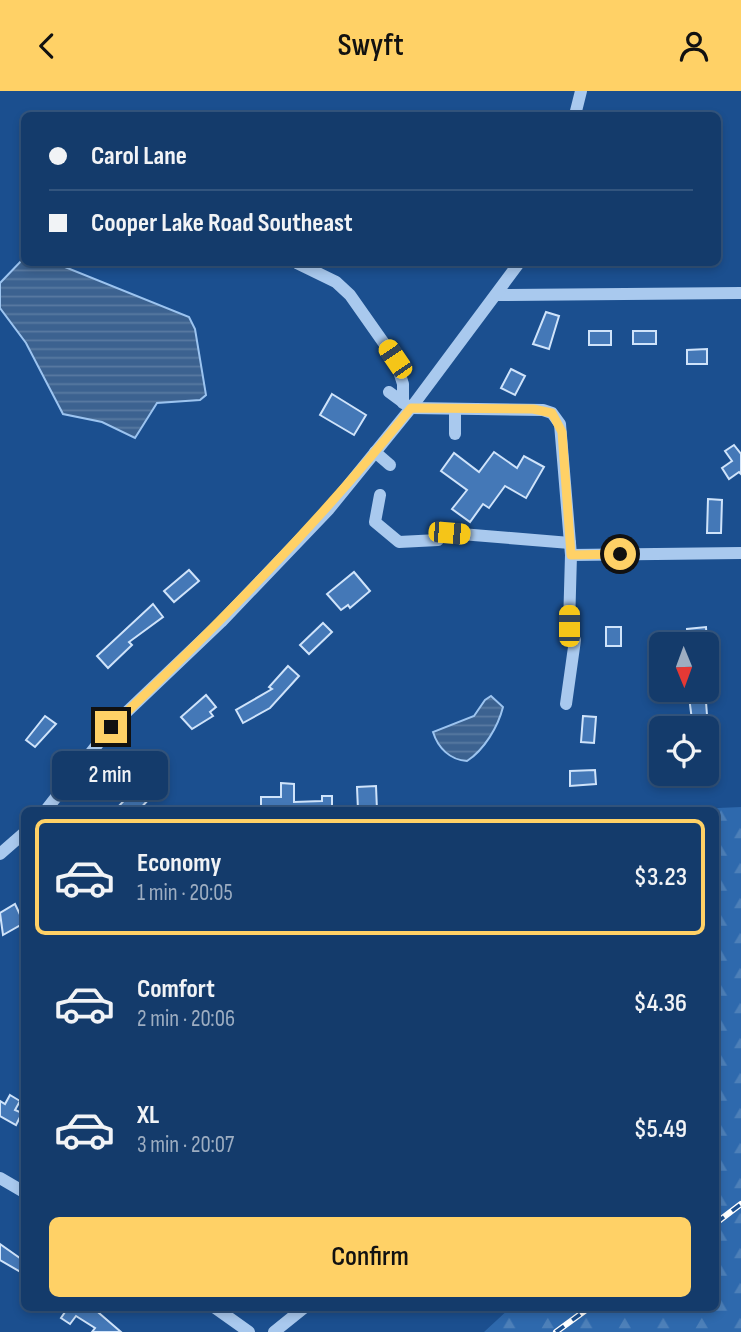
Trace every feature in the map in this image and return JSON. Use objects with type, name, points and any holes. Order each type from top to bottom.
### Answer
[{"type":"street","points":[[576,112],[581,91]]},
{"type":"street","points":[[304,266],[336,282],[350,295],[395,359],[407,405]]},
{"type":"street","points":[[49,807],[111,727],[264,578],[328,509],[375,452],[407,405],[498,295],[517,266]]},
{"type":"street","points":[[498,295],[741,293]]},
{"type":"street","points":[[389,392],[407,405],[455,410],[533,409],[552,413],[556,418],[562,432],[570,549],[569,626],[575,640],[566,704]]},
{"type":"street","points":[[455,410],[455,434]]},
{"type":"street","points":[[375,452],[390,465]]},
{"type":"street","points":[[380,495],[375,521],[399,542],[438,540]]},
{"type":"street","points":[[449,533],[570,549],[741,553]]},
{"type":"street","points":[[0,854],[21,836]]},
{"type":"street","points":[[0,1178],[21,1190]]},
{"type":"street","points":[[220,1311],[249,1332]]},
{"type":"street","points":[[274,1332],[300,1311]]},
{"type":"green space","points":[[741,807],[741,1332],[484,1332],[507,1311],[719,1311],[719,808]]},
{"type":"shaded area","points":[[21,261],[21,266],[62,266],[189,317],[195,329],[206,395],[200,400],[157,403],[135,438],[102,422],[63,414],[26,343],[0,308],[0,283]]},
{"type":"shaded area","points":[[491,696],[503,707],[489,737],[467,761],[450,756],[441,748],[433,732],[474,716]]},
{"type":"building","points":[[546,312],[559,316],[549,349],[533,344]]},
{"type":"building","points":[[589,331],[611,331],[611,345],[589,345]]},
{"type":"building","points":[[633,331],[656,331],[656,344],[633,344]]},
{"type":"building","points":[[707,349],[707,364],[687,364],[687,350]]},
{"type":"building","points":[[511,369],[525,376],[515,395],[501,388]]},
{"type":"building","points":[[332,394],[366,415],[354,435],[320,415]]},
{"type":"building","points":[[734,445],[741,454],[741,474],[739,472],[729,479],[722,468],[732,461],[725,451]]},
{"type":"building","points":[[494,452],[517,468],[524,456],[544,467],[526,498],[505,486],[489,508],[483,504],[470,522],[452,509],[467,490],[441,471],[454,453],[479,472]]},
{"type":"building","points":[[708,499],[722,500],[721,533],[707,533]]},
{"type":"building","points":[[189,570],[199,581],[174,602],[164,591]]},
{"type":"building","points":[[354,572],[370,591],[350,608],[348,605],[341,610],[327,594]]},
{"type":"building","points":[[153,604],[163,617],[129,642],[132,645],[108,668],[97,656]]},
{"type":"building","points":[[323,623],[332,632],[309,654],[300,645]]},
{"type":"building","points":[[606,627],[621,627],[621,646],[606,646]]},
{"type":"building","points":[[706,627],[706,632],[687,632],[687,629]]},
{"type":"building","points":[[288,666],[299,676],[270,708],[243,723],[236,710],[272,689],[269,687]]},
{"type":"building","points":[[206,695],[216,707],[210,712],[213,716],[192,729],[181,717]]},
{"type":"building","points":[[690,702],[706,702],[707,716],[691,716]]},
{"type":"building","points":[[45,716],[56,724],[35,747],[26,740]]},
{"type":"building","points":[[583,716],[596,717],[594,743],[581,742]]},
{"type":"building","points":[[595,770],[596,784],[570,786],[570,771]]},
{"type":"building","points":[[281,783],[294,784],[294,802],[322,801],[322,796],[332,796],[332,807],[261,807],[261,797],[281,797]]},
{"type":"building","points":[[376,786],[377,807],[358,807],[357,787]]},
{"type":"building","points":[[136,788],[149,799],[142,807],[118,807]]},
{"type":"building","points":[[15,904],[21,917],[21,925],[3,935],[0,913]]},
{"type":"building","points":[[10,1095],[20,1101],[15,1110],[21,1113],[16,1125],[0,1116],[0,1101],[5,1104]]},
{"type":"building","points":[[0,1244],[21,1259],[21,1272],[0,1260]]},
{"type":"building","points":[[66,1311],[97,1311],[121,1332],[92,1332],[95,1328],[76,1316],[70,1324],[61,1318]]},
{"type":"railway","points":[[719,1221],[741,1204]]},
{"type":"railway","points":[[556,1332],[585,1311]]},
{"type":"route","points":[[111,727],[264,578],[328,509],[411,408],[533,409],[552,413],[562,432],[564,495],[571,555],[620,554]]}]
